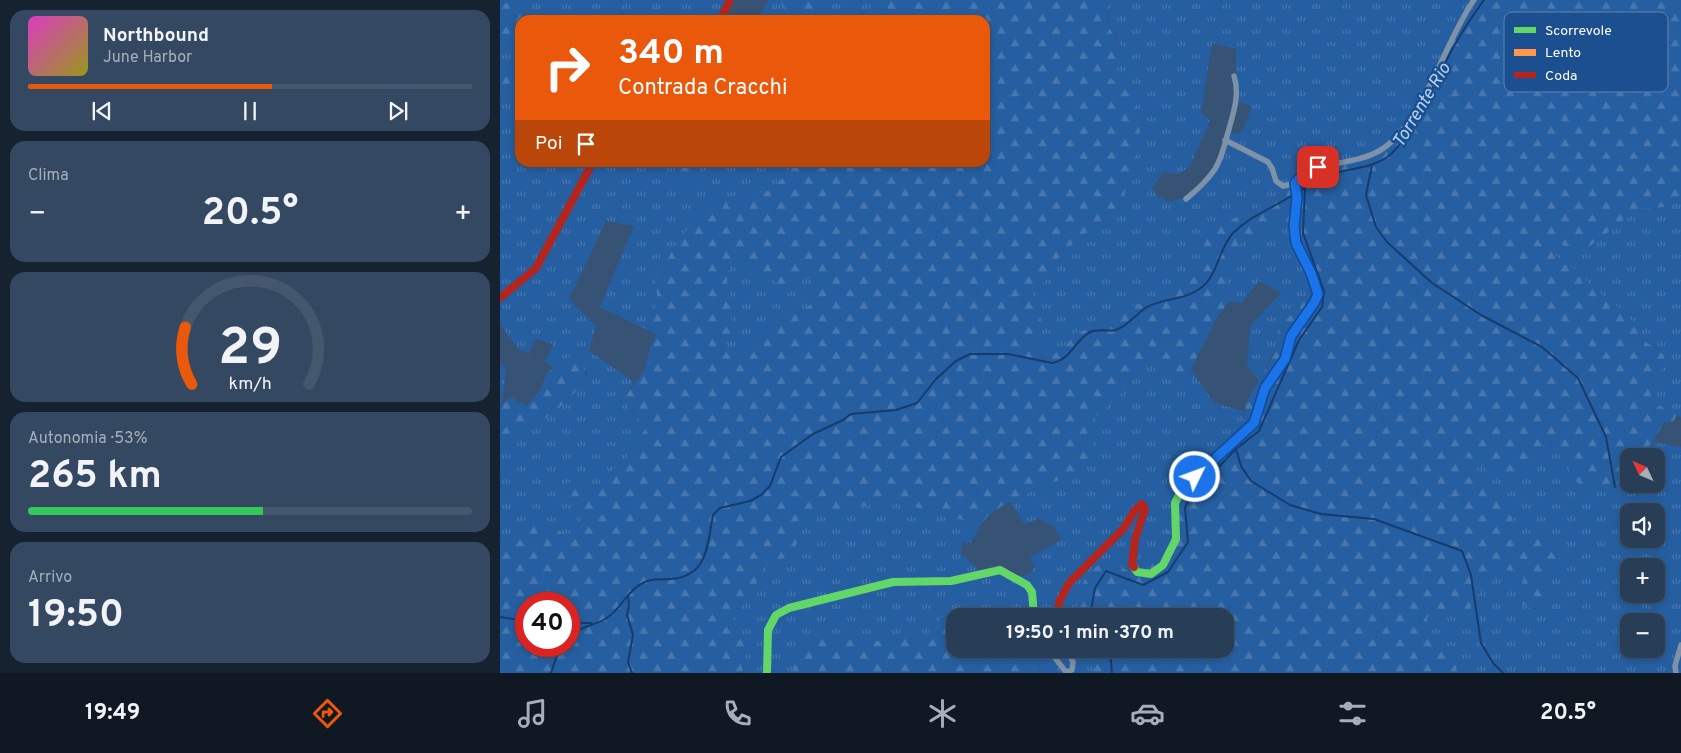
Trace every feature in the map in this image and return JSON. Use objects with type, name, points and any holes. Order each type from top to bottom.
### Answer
[{"type":"street","points":[[722,15],[730,0]]},
{"type":"street","points":[[1059,608],[1059,602],[1069,583],[1124,528],[1135,510],[1142,504],[1145,509],[1135,539],[1132,565],[1137,572],[1150,574],[1163,565],[1176,539],[1175,503],[1183,488],[1254,423],[1265,388],[1285,359],[1291,336],[1314,303],[1318,294],[1311,273],[1296,243],[1294,226],[1297,197],[1296,185],[1306,172],[1318,167],[1369,156],[1395,140],[1420,104],[1453,37],[1474,0]]},
{"type":"street","points":[[1186,199],[1202,186],[1216,169],[1222,157],[1234,112],[1237,85],[1234,76]]},
{"type":"street","points":[[1226,140],[1268,162],[1279,185],[1296,185]]},
{"type":"street","points":[[500,298],[536,268],[590,167]]},
{"type":"street","points":[[767,673],[768,630],[776,615],[789,608],[892,582],[951,581],[1000,570],[1027,585],[1032,592],[1033,608]]},
{"type":"street","points":[[1676,673],[1675,666],[1681,646]]},
{"type":"street","points":[[1055,658],[1066,672],[1072,670],[1073,662],[1071,658]]},
{"type":"green space","points":[[500,0],[728,0],[720,15],[529,15]]},
{"type":"green space","points":[[500,0],[526,11],[530,15],[515,15],[515,52],[500,51]]},
{"type":"green space","points":[[769,0],[780,0],[785,15],[760,15]]},
{"type":"green space","points":[[780,0],[816,0],[823,15],[785,15]]},
{"type":"green space","points":[[816,0],[876,0],[864,15],[823,15]]},
{"type":"green space","points":[[876,0],[1109,0],[1108,21],[1110,29],[1121,49],[1118,59],[1103,64],[1101,69],[1131,95],[1138,110],[1140,130],[1136,168],[1133,170],[1119,208],[1068,248],[1055,262],[1051,275],[1033,293],[1034,309],[1041,319],[1038,342],[1039,352],[1050,356],[1063,348],[1077,333],[1126,309],[1179,288],[1191,280],[1198,271],[1204,250],[1204,239],[1211,229],[1267,203],[1303,179],[1333,163],[1385,149],[1399,138],[1447,46],[1476,0],[1681,0],[1681,199],[1668,206],[1644,208],[1626,218],[1590,246],[1573,247],[1560,245],[1553,252],[1565,265],[1574,269],[1592,287],[1627,314],[1646,342],[1665,355],[1663,366],[1650,391],[1653,402],[1677,415],[1673,422],[1664,422],[1653,442],[1647,448],[1620,448],[1620,479],[1609,489],[1586,488],[1569,477],[1568,459],[1559,448],[1544,445],[1537,449],[1523,467],[1512,475],[1484,466],[1467,457],[1458,460],[1458,469],[1465,475],[1478,481],[1482,488],[1499,498],[1506,506],[1510,513],[1512,525],[1520,534],[1551,542],[1561,555],[1552,568],[1547,583],[1551,593],[1534,610],[1519,602],[1525,586],[1522,573],[1515,570],[1507,570],[1501,573],[1472,600],[1470,612],[1464,616],[1446,613],[1427,617],[1427,631],[1442,644],[1454,660],[1457,673],[1094,673],[1094,663],[1091,658],[1234,658],[1234,608],[1077,608],[1086,578],[1098,566],[1106,564],[1117,566],[1133,574],[1146,575],[1168,529],[1173,497],[1185,481],[1244,421],[1246,403],[1272,358],[1278,343],[1278,330],[1313,287],[1312,272],[1298,258],[1286,224],[1280,222],[1240,244],[1224,265],[1229,302],[1216,319],[1191,369],[1197,378],[1181,381],[1174,377],[1157,359],[1144,363],[1124,391],[1092,420],[1087,434],[1098,454],[1077,471],[1008,502],[997,509],[981,525],[879,497],[869,505],[838,513],[821,510],[807,514],[795,549],[779,562],[763,566],[752,595],[734,611],[734,626],[744,637],[746,656],[742,673],[500,673],[500,549],[526,519],[536,520],[558,529],[567,539],[575,534],[580,524],[582,511],[567,491],[566,483],[573,482],[588,491],[600,488],[613,470],[623,463],[646,428],[624,401],[645,368],[651,346],[657,335],[641,327],[656,309],[656,282],[659,274],[701,212],[717,197],[727,197],[728,207],[747,196],[767,191],[785,176],[791,167],[990,167],[990,15],[864,15]],"holes":[[[734,260],[750,266],[760,275],[773,280],[782,287],[804,278],[819,281],[814,300],[803,310],[768,328],[746,350],[719,350],[730,339],[732,330],[727,277]]]},
{"type":"green space","points":[[1109,0],[1476,0],[1447,46],[1399,138],[1385,149],[1317,172],[1267,203],[1211,229],[1204,239],[1204,250],[1198,271],[1191,280],[1179,288],[1126,309],[1077,333],[1063,348],[1050,356],[1039,353],[1038,342],[1041,330],[1034,309],[1033,293],[1050,275],[1055,262],[1068,248],[1119,208],[1133,170],[1136,168],[1140,125],[1124,89],[1101,69],[1103,64],[1118,59],[1121,46],[1109,25]],"holes":[[[1212,43],[1236,49],[1236,101],[1251,106],[1248,119],[1240,134],[1230,132],[1215,167],[1198,189],[1189,196],[1169,202],[1158,197],[1152,188],[1163,172],[1179,174],[1190,166],[1210,121],[1201,113]]]},
{"type":"green space","points":[[500,51],[515,52],[515,167],[676,167],[673,176],[681,187],[692,183],[699,171],[698,167],[791,167],[785,176],[767,191],[747,196],[728,207],[723,196],[715,200],[706,209],[685,234],[667,261],[657,283],[656,308],[641,327],[600,307],[634,226],[606,221],[569,299],[596,326],[589,351],[634,382],[626,393],[628,407],[647,429],[623,463],[613,470],[600,488],[588,491],[573,482],[567,491],[582,511],[580,524],[575,534],[567,539],[558,529],[526,519],[508,537],[500,550],[500,445],[514,432],[532,426],[556,411],[586,381],[587,373],[581,365],[556,365],[553,367],[545,362],[553,344],[535,339],[529,354],[518,349],[500,324],[500,100],[506,92],[510,81],[508,67],[500,66]]},
{"type":"green space","points":[[500,66],[508,67],[513,73],[506,93],[500,100]]},
{"type":"green space","points":[[676,167],[698,167],[699,171],[692,184],[681,188],[673,176]]},
{"type":"green space","points":[[1681,199],[1681,417],[1653,402],[1650,391],[1663,366],[1656,348],[1646,342],[1627,314],[1592,287],[1574,269],[1565,265],[1553,252],[1560,245],[1573,247],[1615,226],[1626,218],[1638,213],[1644,207],[1668,206]]},
{"type":"green space","points":[[1280,222],[1286,223],[1294,246],[1312,272],[1313,287],[1278,330],[1278,343],[1259,381],[1247,366],[1250,326],[1281,293],[1259,281],[1242,303],[1229,302],[1224,265],[1240,244]]},
{"type":"green space","points":[[734,260],[750,266],[760,275],[773,280],[782,287],[804,278],[819,281],[817,293],[808,306],[799,313],[779,322],[746,350],[719,350],[730,339],[730,294],[727,277]]},
{"type":"green space","points":[[570,357],[584,369],[586,381],[556,411],[532,427],[514,432],[500,445],[500,406],[511,397],[526,406],[540,391],[547,373]]},
{"type":"green space","points":[[1157,359],[1174,377],[1181,381],[1197,378],[1214,403],[1244,411],[1244,421],[1239,428],[1185,481],[1173,497],[1168,529],[1146,575],[1135,575],[1125,568],[1084,581],[1077,608],[946,608],[946,618],[939,622],[928,634],[910,634],[877,641],[825,636],[800,643],[792,673],[742,673],[746,656],[734,626],[734,611],[752,595],[763,566],[779,562],[795,549],[807,514],[821,510],[838,513],[869,505],[878,497],[981,525],[971,543],[963,542],[961,554],[983,573],[1013,578],[1030,574],[1035,567],[1030,557],[1061,540],[1055,528],[1039,518],[1025,525],[1010,501],[1071,474],[1098,454],[1087,434],[1092,420],[1124,391],[1144,363]]},
{"type":"green space","points":[[500,363],[506,368],[502,404],[500,406]]},
{"type":"green space","points":[[1653,442],[1681,447],[1681,673],[1457,673],[1454,660],[1442,644],[1427,631],[1427,617],[1445,613],[1464,615],[1472,600],[1501,573],[1507,570],[1515,570],[1522,573],[1534,610],[1541,603],[1552,568],[1561,555],[1551,542],[1520,534],[1512,525],[1510,513],[1482,488],[1478,481],[1465,475],[1458,468],[1458,460],[1467,457],[1484,466],[1512,475],[1544,445],[1559,448],[1568,459],[1609,489],[1620,479],[1620,493],[1665,493],[1665,448],[1647,448]]},
{"type":"green space","points":[[944,612],[946,612],[946,658],[1035,658],[1034,673],[792,673],[800,643],[825,636],[877,641],[910,634],[928,634],[939,622]]},
{"type":"green space","points":[[1035,658],[1091,658],[1094,663],[1094,673],[1034,673]]},
{"type":"waterway","name":"Torrente Rio","points":[[1298,192],[1328,175],[1381,161],[1394,151],[1411,128],[1455,45],[1484,0]]},
{"type":"waterway","points":[[1372,165],[1366,195],[1376,227],[1387,242],[1432,283],[1481,315],[1542,347],[1578,378],[1606,437],[1615,487]]},
{"type":"waterway","points":[[1091,608],[1095,588],[1106,571],[1143,585],[1168,572],[1188,542],[1185,508],[1190,497],[1236,449],[1259,431],[1299,340],[1322,307],[1324,291],[1303,233],[1305,188]]},
{"type":"waterway","name":"Torrente Rio","points":[[580,630],[610,616],[631,592],[641,584],[652,580],[683,577],[693,572],[704,557],[713,515],[720,508],[750,501],[761,495],[770,486],[781,457],[813,434],[843,420],[851,414],[896,410],[917,403],[936,379],[956,361],[970,354],[1008,354],[1052,363],[1058,361],[1064,358],[1090,332],[1096,330],[1116,330],[1124,326],[1147,307],[1188,295],[1201,288],[1211,277],[1224,246],[1233,233],[1247,221],[1294,194]]},
{"type":"waterway","points":[[1236,449],[1241,466],[1251,481],[1290,505],[1321,514],[1374,519],[1462,551],[1471,575],[1481,643],[1493,663],[1503,673]]},
{"type":"waterway","points":[[628,596],[627,615],[633,635],[628,662],[632,673]]},
{"type":"waterway","points":[[500,617],[515,619]]},
{"type":"waterway","points":[[580,623],[591,623]]},
{"type":"waterway","name":"Torrente Rio","points":[[551,673],[557,657]]},
{"type":"waterway","points":[[1110,658],[1112,673]]},
{"type":"traffic: fast","points":[[1134,567],[1137,572],[1151,574],[1163,565],[1176,539],[1175,503],[1183,488],[1253,423],[1265,388],[1285,359],[1291,337],[1318,294],[1307,265]]},
{"type":"traffic: fast","points":[[767,673],[768,630],[776,615],[789,608],[893,582],[951,581],[1000,570],[1027,585],[1032,592],[1033,608]]},
{"type":"traffic: slow","points":[[1295,183],[1294,221],[1296,243],[1307,265]]},
{"type":"traffic: jam","points":[[722,15],[730,0]]},
{"type":"traffic: jam","points":[[500,298],[536,268],[590,167]]},
{"type":"traffic: jam","points":[[1059,608],[1059,602],[1069,583],[1124,528],[1135,510],[1142,504],[1145,509],[1135,539],[1132,565],[1134,567]]},
{"type":"route","points":[[1195,477],[1254,423],[1265,388],[1285,359],[1291,336],[1314,303],[1318,294],[1311,273],[1296,243],[1294,226],[1297,197],[1295,183],[1306,172],[1318,167]]}]
